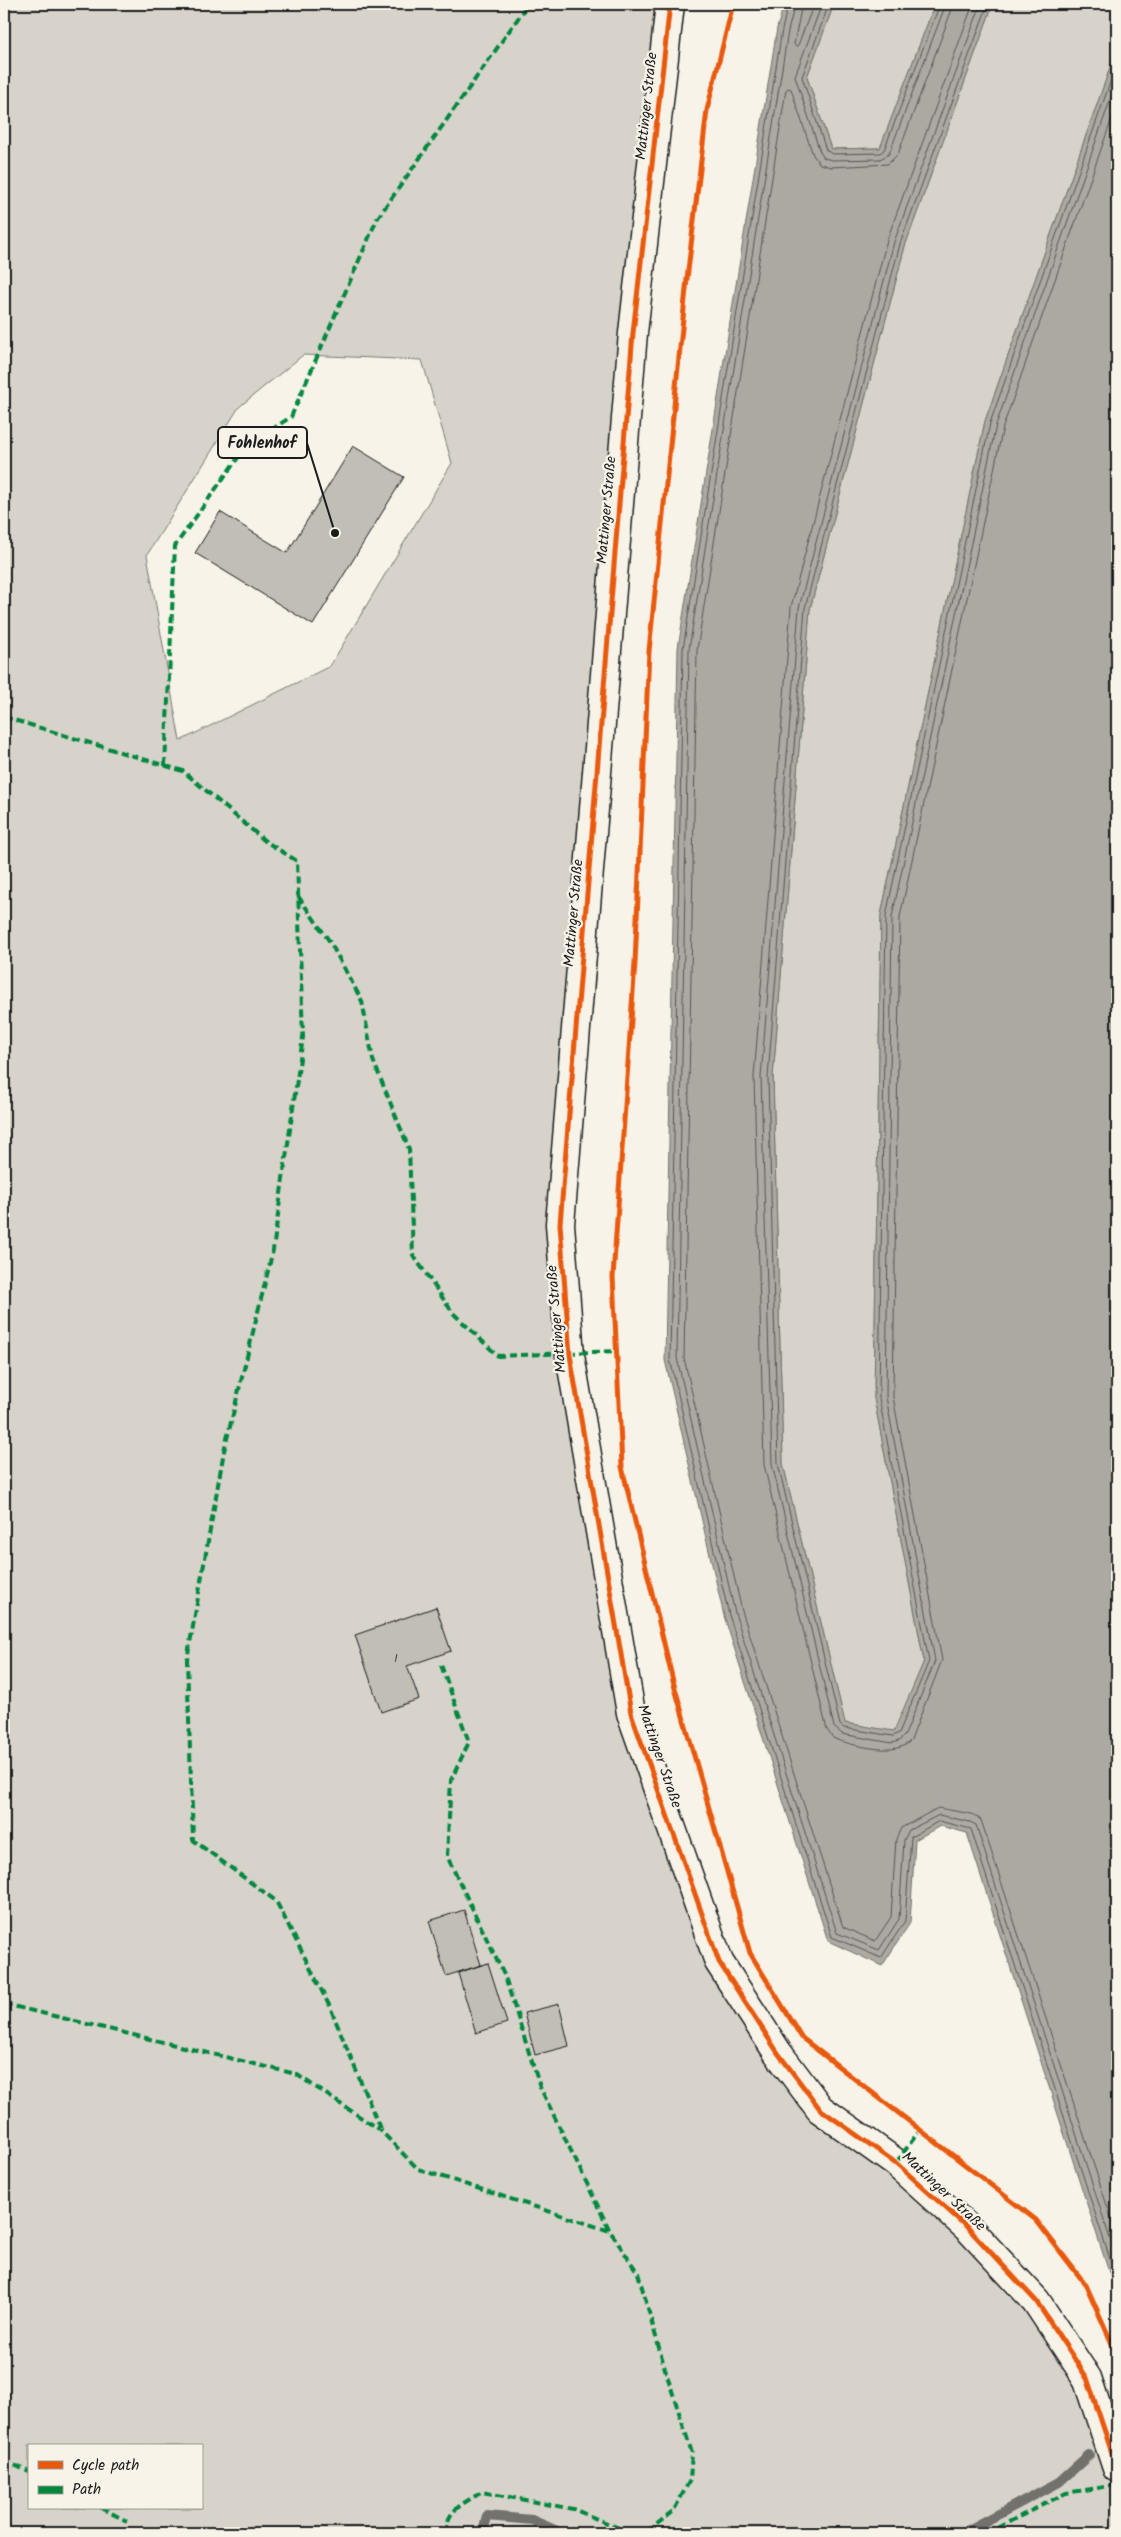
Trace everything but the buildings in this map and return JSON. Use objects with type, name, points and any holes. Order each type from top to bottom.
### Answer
[{"type":"street","name":"Mattinger Straße","points":[[670,4],[633,333],[560,1224],[570,1355],[631,1712],[719,1962],[778,2052],[820,2109],[896,2163],[968,2229],[1036,2302],[1087,2378],[1117,2468]]},
{"type":"shaded area","points":[[4,4],[670,4],[560,1224],[631,1712],[719,1962],[778,2053],[1036,2301],[1117,2468],[1117,2533],[4,2533]],"holes":[[[303,355],[422,360],[452,463],[330,666],[180,741],[147,555],[239,407]]]},
{"type":"shaded area","points":[[834,4],[935,4],[880,148],[831,149],[807,77]]},
{"type":"shaded area","points":[[993,4],[1117,4],[1117,48],[985,421],[881,915],[874,1398],[924,1661],[895,1732],[845,1723],[783,1464],[773,1077],[810,609],[905,246]]},
{"type":"water","points":[[784,4],[834,4],[807,77],[831,149],[880,148],[935,4],[993,4],[905,246],[810,609],[773,1077],[783,1464],[845,1723],[894,1731],[924,1661],[874,1398],[881,915],[985,421],[1117,48],[1117,2297],[967,1833],[940,1826],[915,1840],[910,1923],[882,1966],[828,1941],[724,1616],[665,1360],[678,648],[777,28]]},
{"type":"waterway","points":[[963,2533],[1059,2482],[1089,2455]]},
{"type":"waterway","points":[[483,2533],[487,2516],[532,2520],[562,2533]]},
{"type":"marked path","points":[[165,766],[175,546],[247,445],[291,417],[377,219],[528,4]]},
{"type":"marked path","points":[[4,717],[183,771],[265,841],[297,861],[303,1037],[273,1250],[224,1451],[187,1660],[193,1840],[276,1901],[330,2007],[381,2131]]},
{"type":"marked path","points":[[298,896],[330,942],[362,1001],[373,1060],[409,1149],[413,1255],[453,1313],[498,1356],[617,1351]]},
{"type":"marked path","points":[[441,1665],[469,1742],[451,1780],[447,1856],[505,1977],[540,2087],[610,2231],[638,2273],[665,2369],[692,2453],[690,2480],[673,2512],[645,2533]]},
{"type":"marked path","points":[[4,2004],[296,2074],[381,2131],[418,2169],[610,2231]]},
{"type":"marked path","points":[[896,2163],[919,2131]]},
{"type":"marked path","points":[[4,2460],[28,2472]]},
{"type":"marked path","points":[[987,2533],[1066,2493],[1117,2485]]},
{"type":"marked path","points":[[448,2533],[447,2525],[452,2513],[482,2492],[573,2509],[631,2533]]},
{"type":"marked path","points":[[105,2510],[127,2521]]},
{"type":"cycle path","points":[[670,4],[633,333],[560,1224],[570,1355],[631,1713],[719,1962],[778,2053],[820,2109],[896,2163],[969,2229],[1036,2301],[1087,2378],[1117,2468]]},
{"type":"cycle path","points":[[733,4],[707,110],[687,279],[649,651],[635,963],[613,1277],[622,1467],[673,1681],[750,1953],[802,2038],[1036,2220],[1086,2285],[1117,2355]]},
{"type":"place","name":"Fohlenhof","points":[[335,533]]}]
